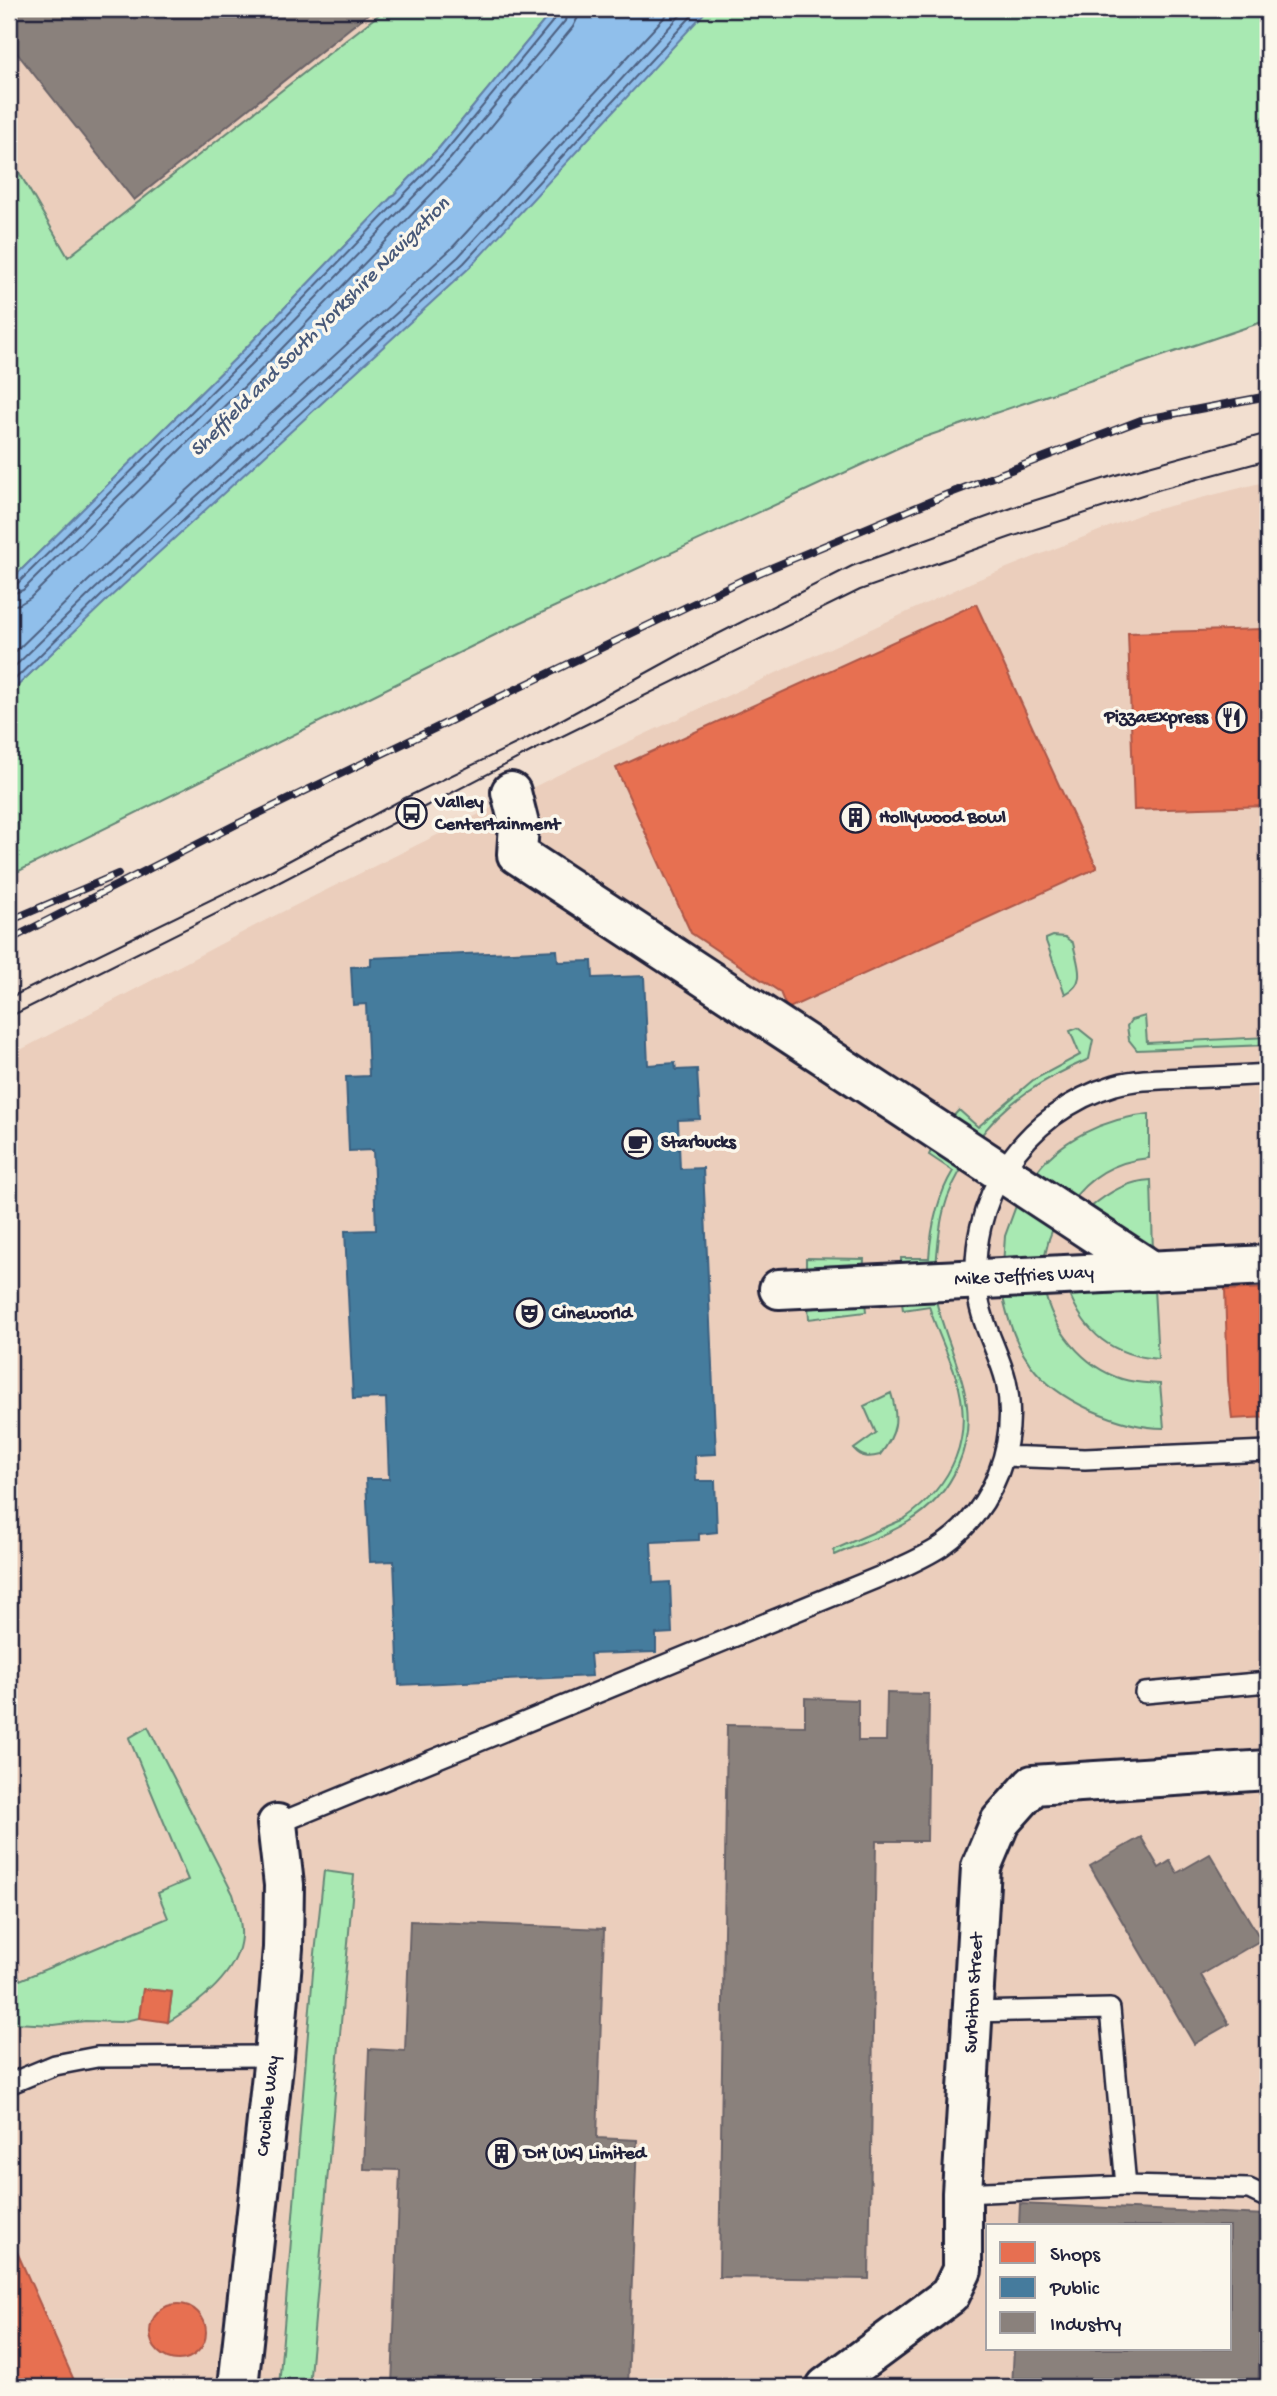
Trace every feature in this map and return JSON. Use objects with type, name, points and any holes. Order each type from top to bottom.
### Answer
[{"type":"street","points":[[511,792],[519,824],[517,854],[1152,1271]]},
{"type":"street","name":"Mike Jeffries Way","points":[[779,1289],[1268,1265]]},
{"type":"street","name":"Surbiton Street","points":[[826,2387],[950,2295],[962,2270],[962,2193],[981,1867],[1000,1822],[1033,1785],[1268,1770]]},
{"type":"street","name":"Crucible Way","points":[[238,2387],[283,1948],[284,1885],[277,1824]]},
{"type":"lane","points":[[277,1824],[700,1651],[922,1557],[942,1546],[971,1520],[995,1482],[1008,1433],[1008,1395],[1003,1369],[982,1319],[976,1279],[982,1220],[1002,1172],[1040,1126],[1063,1108],[1093,1093],[1118,1084],[1143,1080],[1268,1074]]},
{"type":"lane","points":[[1004,1456],[1085,1459],[1268,1451]]},
{"type":"lane","points":[[1144,1693],[1268,1682]]},
{"type":"lane","points":[[974,2012],[1110,2009],[1126,2186]]},
{"type":"lane","points":[[9,2084],[55,2065],[97,2057],[274,2056]]},
{"type":"lane","points":[[962,2193],[1126,2186],[1250,2189],[1268,2198]]},
{"type":"shaded area","points":[[9,9],[386,9],[68,258],[9,265]]},
{"type":"shaded area","points":[[1268,481],[1268,2387],[9,2387],[9,1056],[266,920],[572,768],[972,582],[1146,512]]},
{"type":"green space","points":[[386,9],[554,9],[439,148],[240,354],[9,582],[9,155],[68,257]]},
{"type":"green space","points":[[703,9],[1268,9],[1268,320],[913,441],[511,627],[9,876],[9,694],[471,248]]},
{"type":"green space","points":[[1053,936],[1065,937],[1073,943],[1078,965],[1077,984],[1065,994],[1046,941]]},
{"type":"green space","points":[[1145,1016],[1147,1043],[1268,1037],[1268,1045],[1137,1050],[1129,1040],[1127,1026],[1131,1020]]},
{"type":"green space","points":[[1078,1028],[1093,1040],[1089,1059],[1041,1083],[1012,1103],[976,1143],[950,1120],[959,1110],[978,1127],[1033,1080],[1080,1055],[1070,1031]]},
{"type":"green space","points":[[1149,1114],[1149,1158],[1125,1163],[1104,1172],[1085,1186],[1069,1205],[1033,1177],[1055,1152],[1084,1133],[1116,1120]]},
{"type":"green space","points":[[935,1142],[967,1161],[952,1187],[943,1212],[936,1268],[901,1272],[901,1258],[929,1258],[936,1213],[953,1171],[929,1155]]},
{"type":"green space","points":[[1151,1180],[1153,1253],[1090,1208],[1118,1189]]},
{"type":"green space","points":[[1020,1195],[1057,1218],[1043,1263],[1003,1265],[1005,1236]]},
{"type":"green space","points":[[806,1258],[864,1259],[863,1277],[806,1280]]},
{"type":"green space","points":[[1044,1289],[1054,1318],[1082,1356],[1122,1379],[1160,1384],[1164,1428],[1136,1425],[1100,1414],[1072,1400],[1041,1377],[1030,1364],[1013,1332],[1002,1292]]},
{"type":"green space","points":[[1154,1289],[1158,1359],[1126,1353],[1102,1340],[1083,1319],[1068,1290]]},
{"type":"green space","points":[[864,1291],[866,1312],[809,1319],[807,1293]]},
{"type":"green space","points":[[934,1291],[961,1376],[967,1409],[964,1447],[958,1465],[938,1497],[924,1511],[891,1532],[835,1555],[833,1550],[904,1519],[921,1506],[947,1475],[956,1458],[963,1420],[956,1377],[929,1306],[903,1310],[901,1296]]},
{"type":"green space","points":[[891,1393],[896,1418],[890,1440],[880,1455],[863,1456],[854,1449],[876,1433],[864,1406]]},
{"type":"green space","points":[[148,1727],[233,1894],[241,1937],[233,1964],[215,1987],[168,2022],[172,1992],[143,1989],[139,2018],[120,2022],[85,2021],[54,2025],[14,2023],[9,2017],[9,1953],[20,1980],[168,1918],[158,1893],[188,1880],[129,1738]]},
{"type":"green space","points":[[324,1871],[354,1875],[309,2387],[279,2387],[313,1972]]},
{"type":"water","name":"Sheffield and South Yorkshire Navigation","points":[[554,9],[708,9],[469,268],[106,601],[9,694],[9,582],[240,354],[439,148]]},
{"type":"building: Shops","name":"Hollywood Bowl","points":[[976,604],[1097,868],[787,1009],[780,992],[691,933],[616,768]]},
{"type":"building: Shops","points":[[1262,629],[1268,806],[1134,810],[1128,633]]},
{"type":"building: Shops","points":[[1268,1288],[1268,1417],[1232,1419],[1225,1290]]},
{"type":"building: Shops","points":[[143,1989],[172,1992],[168,2022],[139,2018]]},
{"type":"building: Shops","points":[[9,2234],[77,2387],[9,2387]]},
{"type":"building: Shops","points":[[9,2234],[77,2387],[9,2387]]},
{"type":"building: Shops","points":[[173,2304],[183,2304],[198,2312],[204,2321],[204,2343],[198,2352],[183,2360],[173,2360],[155,2348],[150,2337],[150,2327],[162,2309]]},
{"type":"building: Public","name":"Cineworld","points":[[557,950],[558,962],[592,961],[593,978],[644,976],[648,1065],[675,1063],[676,1070],[697,1069],[700,1119],[678,1120],[680,1169],[703,1168],[716,1454],[695,1455],[696,1481],[715,1481],[717,1532],[699,1534],[699,1540],[651,1542],[653,1583],[670,1582],[672,1633],[656,1634],[656,1652],[590,1654],[592,1676],[399,1685],[394,1561],[370,1562],[366,1479],[389,1479],[386,1398],[353,1399],[345,1231],[376,1230],[373,1150],[349,1151],[346,1077],[369,1076],[366,1004],[353,1005],[351,967],[371,966],[371,958]]},
{"type":"building: Industry","points":[[9,9],[374,9],[134,200],[9,43]]},
{"type":"building: Industry","points":[[887,1693],[929,1694],[927,1841],[876,1841],[869,2279],[719,2277],[727,1725],[805,1726],[805,1698],[858,1700],[858,1741],[886,1741]]},
{"type":"building: Industry","points":[[1141,1837],[1159,1868],[1170,1861],[1177,1873],[1210,1854],[1261,1940],[1201,1975],[1229,2024],[1194,2044],[1090,1866]]},
{"type":"building: Industry","name":"DH (UK) Limited","points":[[410,1921],[604,1929],[597,2138],[637,2140],[628,2387],[392,2387],[400,2170],[364,2169],[369,2049],[405,2051]]},
{"type":"building: Industry","points":[[1020,2204],[1266,2215],[1258,2387],[1012,2387],[1014,2350],[1232,2350],[1232,2224],[1019,2224]]},
{"type":"tram line","points":[[9,998],[268,872],[405,798],[528,738],[710,638],[852,566],[1020,505],[1268,433]]},
{"type":"tram line","points":[[9,1017],[274,885],[534,750],[860,590],[1011,537],[1161,489],[1268,460]]},
{"type":"railway","points":[[9,940],[237,824],[742,580],[948,494],[1141,420],[1268,396]]},
{"type":"railway","points":[[9,921],[118,874]]},
{"type":"place","name":"PizzaExpress","points":[[1231,718]]},
{"type":"place","name":"Valley Centertainment","points":[[412,814]]},
{"type":"place","name":"Hollywood Bowl","points":[[856,818]]},
{"type":"place","name":"Starbucks","points":[[638,1143]]},
{"type":"place","name":"Cineworld","points":[[529,1314]]},
{"type":"place","name":"DH (UK) Limited","points":[[501,2154]]}]
